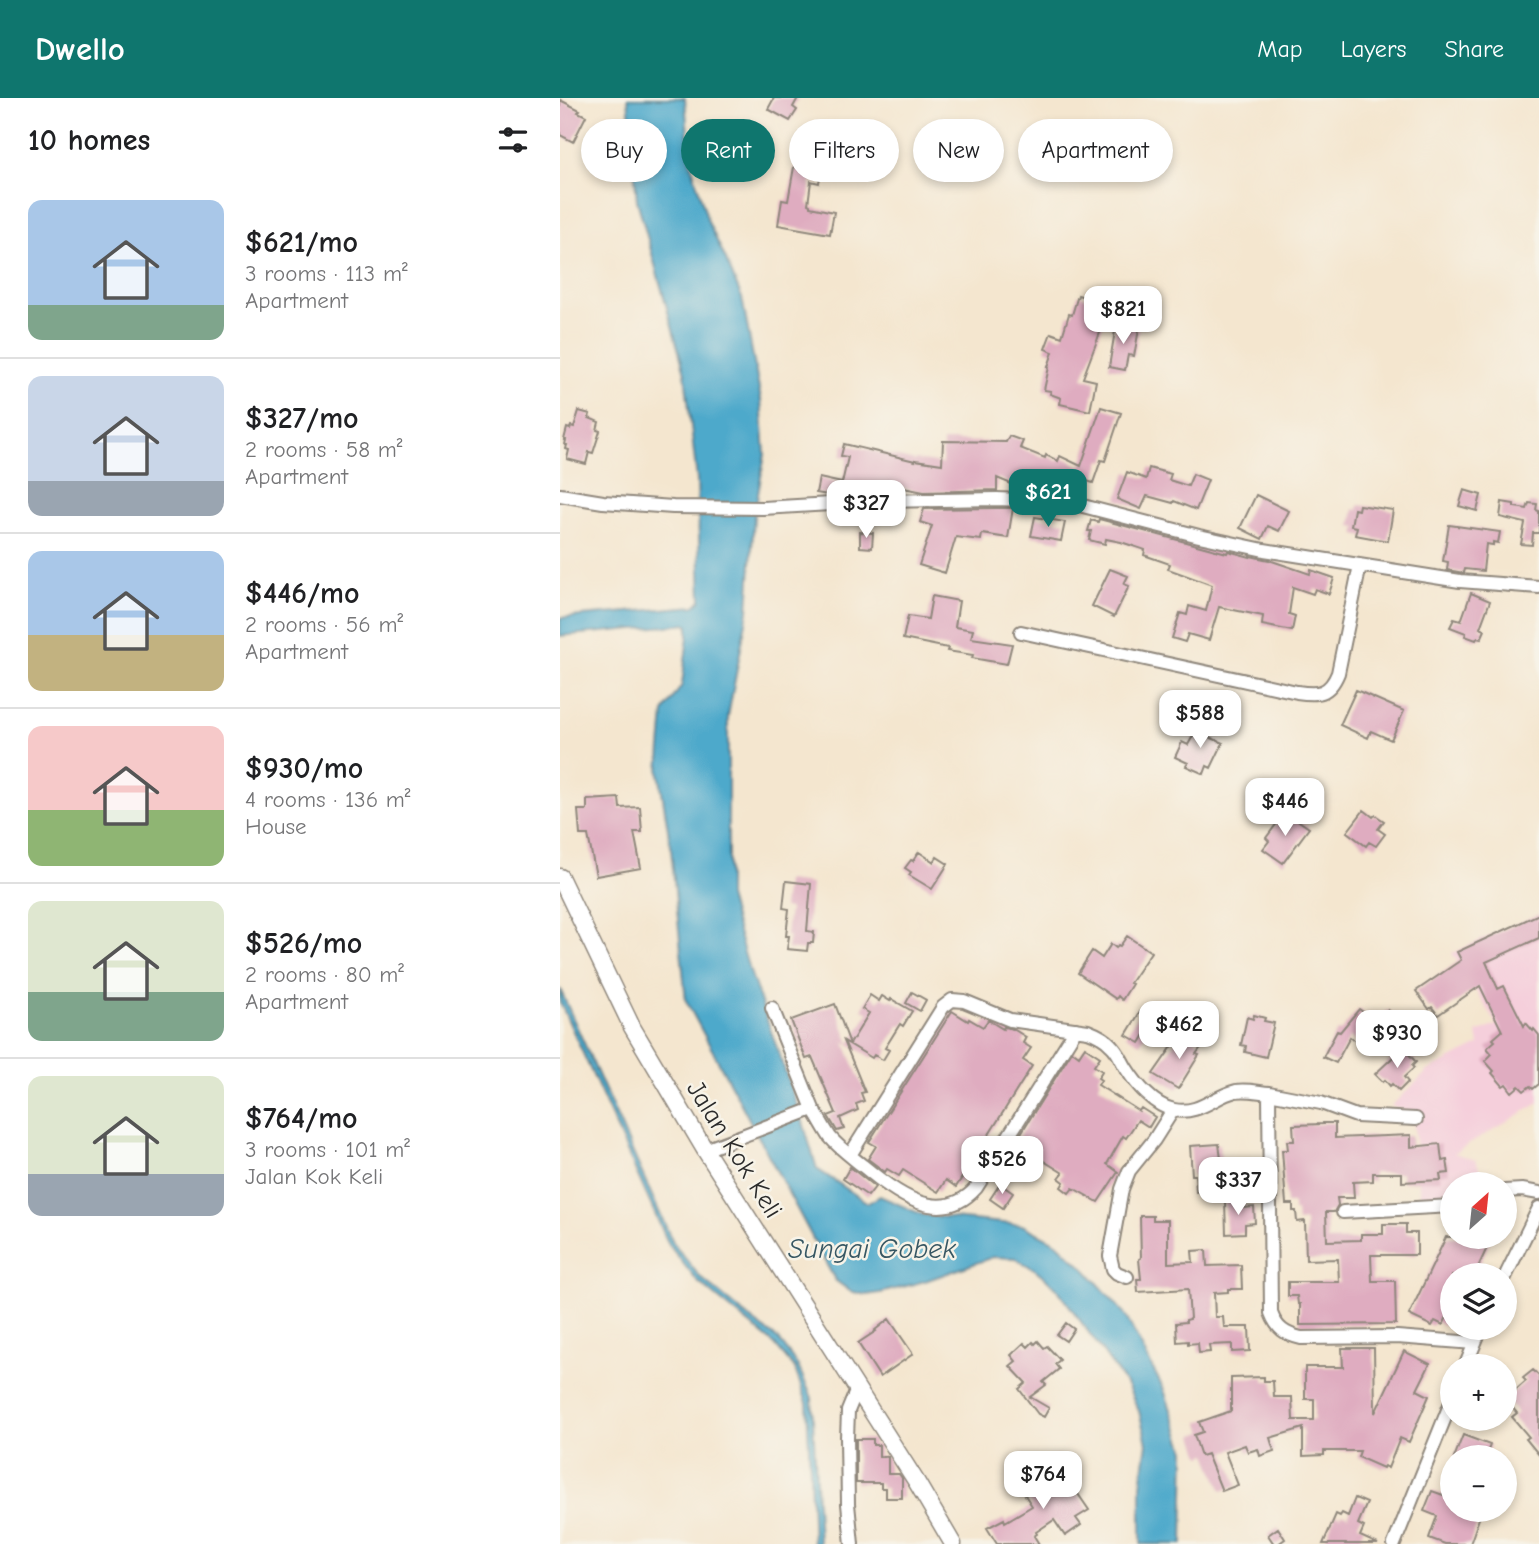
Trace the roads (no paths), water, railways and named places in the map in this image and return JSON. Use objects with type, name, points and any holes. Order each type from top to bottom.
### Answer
[{"type":"street","points":[[560,495],[603,502],[673,507],[763,508],[892,501],[1007,499],[1045,501],[1079,505],[1234,544],[1460,581],[1539,587]]},
{"type":"street","points":[[1021,632],[1297,692],[1318,694],[1331,686],[1338,673],[1360,565]]},
{"type":"street","name":"Jalan Kok Keli","points":[[560,877],[632,1027],[705,1150],[916,1481],[953,1544]]},
{"type":"street","points":[[850,1155],[947,1003],[958,1000],[1010,1020],[1076,1030],[1108,1041],[1140,1086],[1161,1105],[1173,1110],[1186,1111],[1239,1091],[1269,1093],[1321,1103],[1356,1116],[1416,1119]]},
{"type":"street","points":[[772,1008],[813,1109],[831,1137],[894,1189],[919,1202],[938,1206],[959,1202],[976,1188],[1076,1030]]},
{"type":"street","points":[[1269,1093],[1271,1313],[1275,1323],[1289,1335],[1301,1338],[1397,1337],[1475,1343]]},
{"type":"street","points":[[705,1150],[813,1109]]},
{"type":"street","points":[[1127,1276],[1113,1269],[1110,1256],[1122,1189],[1129,1171],[1154,1140],[1173,1110]]},
{"type":"street","points":[[1517,1190],[1539,1193]]},
{"type":"street","points":[[1342,1212],[1440,1207]]},
{"type":"street","points":[[1512,1263],[1539,1208]]},
{"type":"street","points":[[1470,1354],[1476,1340]]},
{"type":"street","points":[[852,1544],[848,1504],[847,1438],[848,1411],[857,1389]]},
{"type":"street","points":[[1394,1544],[1440,1430]]},
{"type":"water","name":"Sungai Gobek","points":[[628,98],[685,98],[687,119],[681,119],[681,182],[696,182],[708,222],[742,298],[761,400],[765,454],[754,517],[748,611],[728,716],[728,897],[747,963],[817,1169],[868,1203],[880,1196],[923,1215],[1022,1225],[1057,1243],[1087,1271],[1124,1313],[1164,1390],[1185,1450],[1183,1544],[1141,1544],[1141,1485],[1147,1443],[1139,1411],[1128,1387],[1056,1287],[1036,1270],[1015,1258],[993,1257],[925,1281],[880,1293],[866,1295],[850,1291],[835,1280],[686,1001],[671,849],[659,772],[664,712],[682,685],[688,624],[560,636],[560,618],[695,606],[701,600],[697,480],[685,373],[637,200],[635,182],[667,182],[667,119],[630,119]]},
{"type":"water","name":"Sungai Gobek","points":[[560,989],[673,1243],[700,1277],[779,1340],[798,1366],[812,1398],[819,1544],[813,1544],[807,1403],[795,1369],[775,1345],[697,1281],[669,1245],[560,1002]]}]
